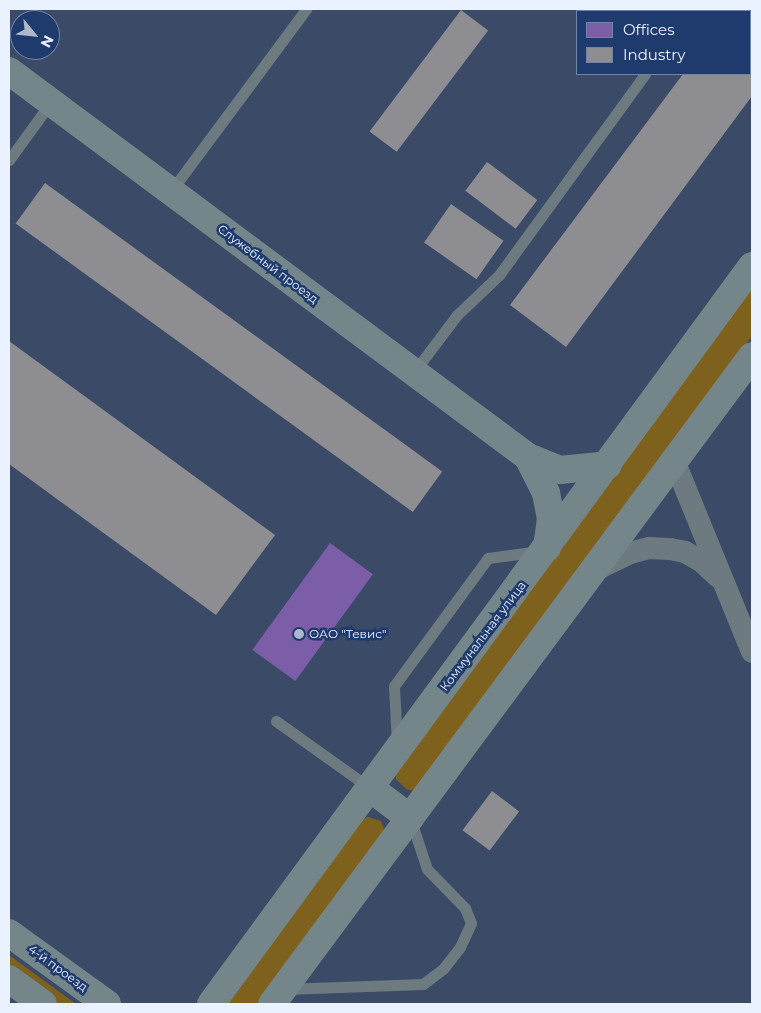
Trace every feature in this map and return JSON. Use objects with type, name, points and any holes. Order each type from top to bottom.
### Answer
[{"type":"main road","name":"Служебный проезд","points":[[9,71],[528,457],[560,470],[608,465]]},
{"type":"main road","name":"Коммунальная улица","points":[[211,1004],[546,550],[752,266]]},
{"type":"main road","points":[[278,997],[675,463],[752,356]]},
{"type":"main road","name":"Служебный проезд","points":[[528,457],[546,494],[550,510],[546,550]]},
{"type":"main road","points":[[370,788],[410,818]]},
{"type":"main road","name":"4-й проезд","points":[[9,933],[107,1004]]},
{"type":"main road","points":[[9,979],[42,1004]]},
{"type":"street","points":[[675,463],[752,652]]},
{"type":"street","points":[[594,571],[630,553],[649,548],[670,548],[685,552],[702,562],[721,579]]},
{"type":"lane","points":[[171,191],[306,9]]},
{"type":"lane","points":[[414,372],[457,315],[499,275],[644,75]]},
{"type":"lane","points":[[9,160],[51,102]]},
{"type":"lane","points":[[398,750],[394,686],[488,558],[546,550]]},
{"type":"lane","points":[[276,721],[370,788]]},
{"type":"lane","points":[[278,997],[423,984],[443,969],[454,954],[471,923],[465,908],[427,869],[410,818]]},
{"type":"shaded area","points":[[752,280],[752,336],[422,786],[415,791],[406,789],[396,779],[395,773]]},
{"type":"shaded area","points":[[368,817],[381,821],[385,832],[262,1004],[223,1004],[362,819]]},
{"type":"shaded area","points":[[9,955],[76,1004],[53,1004],[9,972]]},
{"type":"building: Offices","points":[[330,543],[373,574],[295,681],[252,650]]},
{"type":"building: Industry","points":[[615,9],[675,9],[644,10]]},
{"type":"building: Industry","points":[[752,9],[752,96],[566,347],[510,305],[682,75],[751,75],[751,10],[730,10]]},
{"type":"building: Industry","points":[[461,10],[488,30],[397,152],[370,131]]},
{"type":"building: Industry","points":[[487,162],[537,200],[516,229],[465,191]]},
{"type":"building: Industry","points":[[45,183],[442,472],[413,512],[16,223]]},
{"type":"building: Industry","points":[[451,204],[503,241],[476,279],[424,243]]},
{"type":"building: Industry","points":[[9,341],[275,535],[216,615],[9,464]]},
{"type":"building: Industry","points":[[492,791],[519,811],[490,851],[463,830]]},
{"type":"place","name":"ОАО \"Тевис\"","points":[[299,634]]}]
